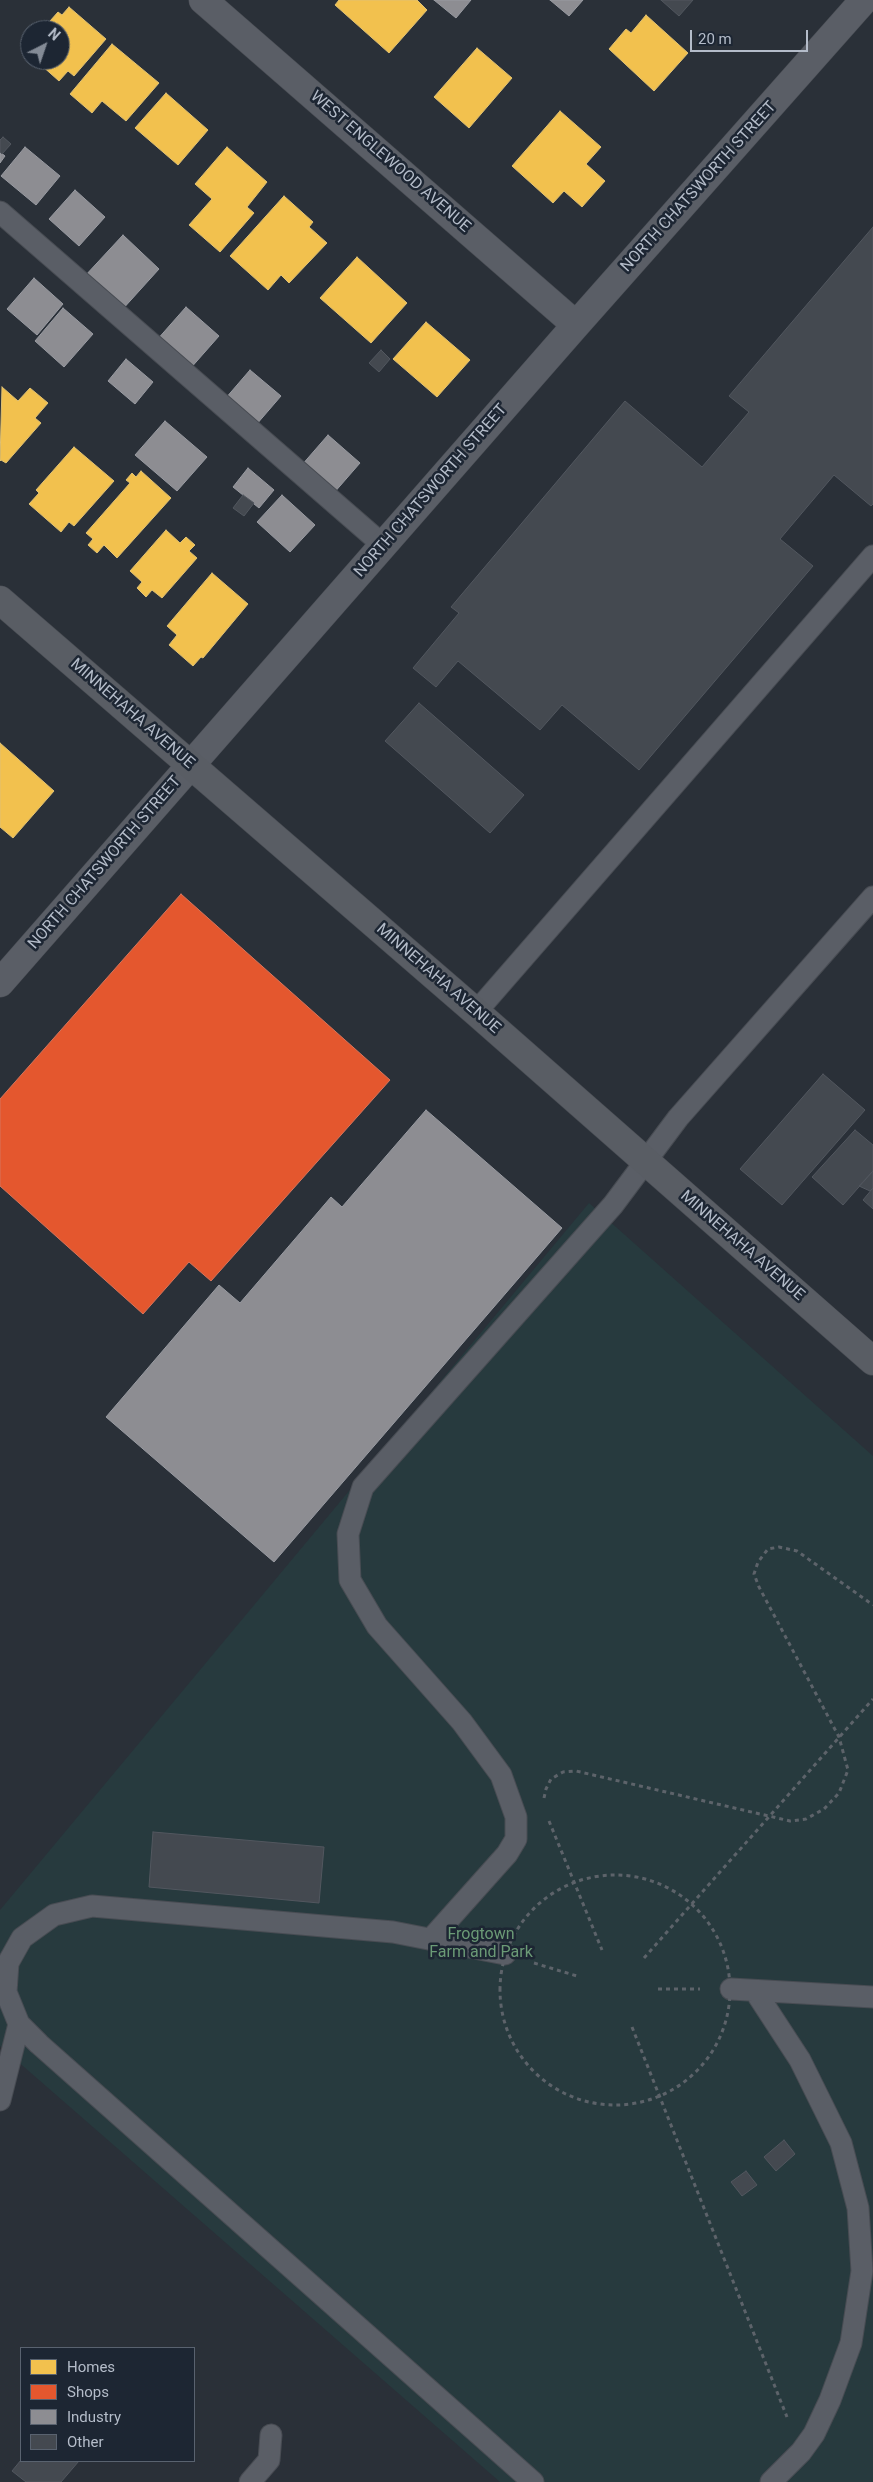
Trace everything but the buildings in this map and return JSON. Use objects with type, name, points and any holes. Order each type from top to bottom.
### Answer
[{"type":"street","name":"WEST ENGLEWOOD AVENUE","points":[[203,0],[576,325]]},
{"type":"street","name":"NORTH CHATSWORTH STREET","points":[[0,984],[576,325],[864,0]]},
{"type":"street","name":"MINNEHAHA AVENUE","points":[[0,600],[476,1012],[873,1361]]},
{"type":"lane","points":[[0,212],[383,545]]},
{"type":"lane","points":[[476,1012],[873,556]]},
{"type":"lane","points":[[432,1938],[507,1854],[516,1839],[516,1817],[500,1775],[462,1722],[377,1626],[350,1580],[348,1534],[363,1487],[613,1205],[678,1118],[873,897]]},
{"type":"lane","points":[[509,1956],[432,1938],[393,1932],[92,1906],[54,1915],[22,1938],[8,1963],[6,1992],[19,2024],[533,2482]]},
{"type":"lane","points":[[726,1989],[873,1997]]},
{"type":"lane","points":[[756,1990],[800,2060],[841,2142],[858,2208],[862,2271],[850,2343],[830,2400],[814,2434],[801,2452],[771,2482]]},
{"type":"lane","points":[[0,2100],[19,2024]]},
{"type":"lane","points":[[250,2482],[269,2460],[271,2434]]},
{"type":"path","points":[[544,1801],[546,1789],[551,1779],[562,1772],[576,1772],[769,1818],[790,1821],[806,1819],[824,1809],[839,1793],[848,1770],[839,1738],[759,1587],[754,1574],[758,1562],[768,1549],[780,1547],[797,1551],[873,1605]]},
{"type":"path","points":[[644,1958],[873,1699]]},
{"type":"path","points":[[549,1820],[602,1950]]},
{"type":"path","points":[[598,1875],[624,1875],[648,1879],[671,1890],[691,1903],[709,1923],[721,1945],[726,1989],[726,2020],[717,2044],[708,2058],[685,2082],[660,2097],[638,2103],[613,2106],[588,2103],[563,2094],[540,2077],[522,2060],[508,2036],[500,2010],[499,1984],[509,1956],[514,1932],[530,1911],[550,1894],[574,1882],[598,1875]]},
{"type":"path","points":[[532,1962],[577,1976]]},
{"type":"path","points":[[658,1989],[704,1989]]},
{"type":"path","points":[[632,2027],[801,2452]]},
{"type":"green space","name":"Frogtown Farm and Park","points":[[589,1203],[873,1456],[873,2482],[500,2482],[0,2046],[0,1910]]}]
